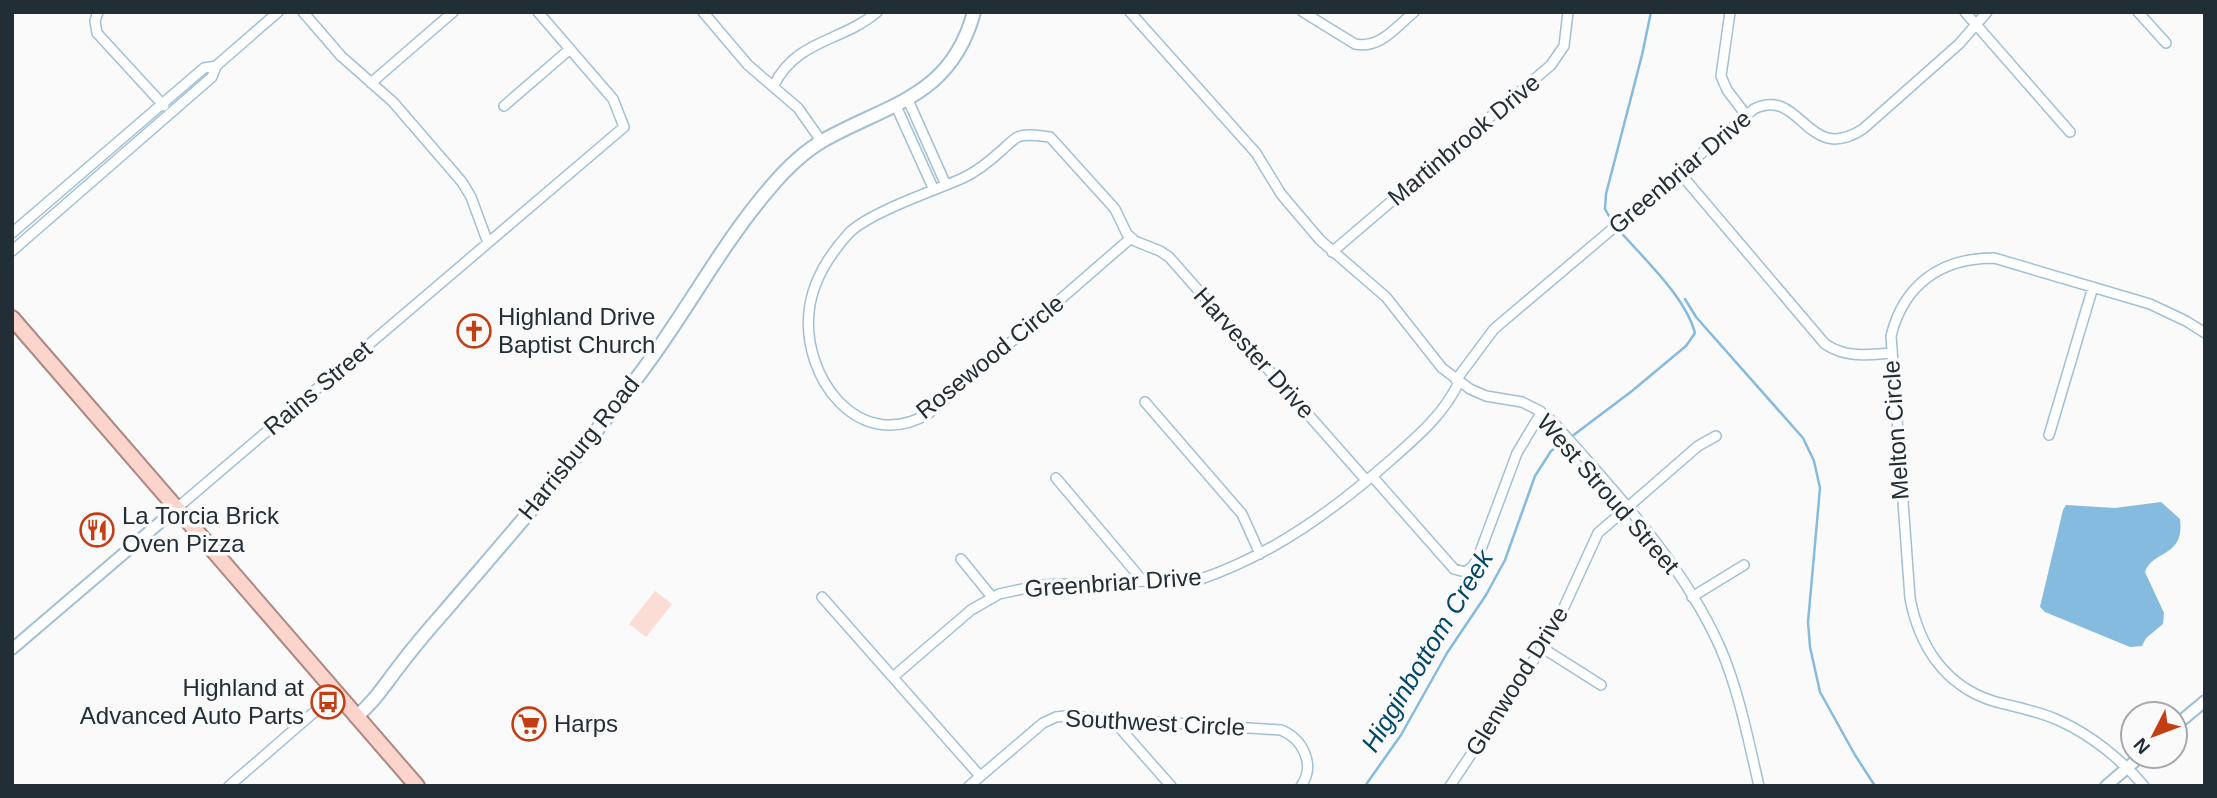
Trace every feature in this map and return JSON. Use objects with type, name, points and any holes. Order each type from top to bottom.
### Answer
[{"type":"main road","name":"Harrisburg Road","points":[[356,717],[368,707],[606,418],[647,364],[740,226],[769,188],[786,170],[822,142],[896,107],[928,86],[949,65],[965,39],[974,12]]},
{"type":"main road","points":[[12,318],[417,786]]},
{"type":"street","points":[[98,12],[95,21],[97,33],[171,114]]},
{"type":"street","points":[[12,251],[212,78],[216,66],[278,12]]},
{"type":"street","points":[[303,12],[341,56],[393,102],[462,182],[471,197],[488,243]]},
{"type":"street","points":[[371,83],[453,12]]},
{"type":"street","points":[[504,106],[570,49],[538,12]]},
{"type":"street","points":[[703,12],[748,65],[798,108],[822,142]]},
{"type":"street","points":[[774,85],[789,63],[803,51],[864,23],[877,12]]},
{"type":"street","name":"West Stroud Street","points":[[1130,12],[1256,153],[1281,194],[1332,252],[1385,296],[1442,368],[1457,381],[1486,396],[1522,402],[1541,413],[1554,423],[1627,508],[1655,543],[1715,636],[1731,676],[1748,734],[1759,786]]},
{"type":"street","points":[[1303,12],[1355,44],[1364,46],[1380,41],[1414,12]]},
{"type":"street","name":"Martinbrook Drive","points":[[1332,252],[1551,65],[1564,46],[1568,12]]},
{"type":"street","points":[[1730,12],[1721,76],[1727,90],[1746,115]]},
{"type":"street","points":[[1965,12],[2070,132]]},
{"type":"street","name":"Greenbriar Drive","points":[[893,677],[971,610],[992,597],[1032,586],[1201,579],[1260,554],[1322,517],[1434,421],[1457,381],[1494,329],[1746,115],[1761,106],[1782,107],[1790,110],[1806,127],[1823,137],[1851,137],[1959,44],[1987,12]]},
{"type":"street","points":[[2138,12],[2166,43]]},
{"type":"street","name":"Rains Street","points":[[12,649],[624,127],[613,99],[570,49]]},
{"type":"street","points":[[12,233],[204,68],[216,66]]},
{"type":"street","points":[[186,83],[194,93]]},
{"type":"street","points":[[908,100],[946,185]]},
{"type":"street","points":[[896,107],[934,190]]},
{"type":"street","name":"Rosewood Circle","points":[[1018,137],[1050,137],[1115,209],[1131,238],[928,414],[906,424],[868,423],[856,417],[834,396],[815,363],[808,333],[811,296],[830,257],[854,229],[876,215],[934,190],[979,170],[1018,137]]},
{"type":"street","points":[[1679,172],[1825,344],[1833,350],[1851,355],[1891,353]]},
{"type":"street","name":"Harvester Drive","points":[[1131,238],[1169,257],[1454,569],[1465,572],[1477,560],[1517,453],[1541,413]]},
{"type":"street","name":"Melton Circle","points":[[2119,761],[2066,724],[1979,695],[1950,678],[1937,664],[1918,628],[1910,598],[1891,353],[1895,321],[1908,296],[1927,277],[1953,264],[1972,259],[1994,258],[2150,304],[2205,333]]},
{"type":"street","points":[[2049,435],[2093,287]]},
{"type":"street","points":[[1145,402],[1242,514],[1260,554]]},
{"type":"street","name":"Glenwood Drive","points":[[1450,786],[1553,631],[1593,541],[1603,527],[1699,446],[1716,436]]},
{"type":"street","points":[[1056,478],[1143,581]]},
{"type":"street","points":[[961,559],[992,597]]},
{"type":"street","points":[[1692,597],[1744,565]]},
{"type":"street","points":[[822,597],[980,776]]},
{"type":"street","points":[[1541,647],[1601,685]]},
{"type":"street","points":[[2189,714],[2205,701]]},
{"type":"street","points":[[229,786],[319,708]]},
{"type":"street","name":"Southwest Circle","points":[[969,786],[1050,719],[1065,716],[1281,730],[1293,736],[1307,757],[1307,775],[1301,786]]},
{"type":"street","points":[[1112,719],[1171,786]]},
{"type":"street","points":[[2106,786],[2125,770]]},
{"type":"street","name":"Melton Circle","points":[[2131,770],[2144,786]]},
{"type":"shaded area","points":[[655,591],[672,604],[646,637],[629,624]]},
{"type":"water","points":[[2161,502],[2180,519],[2180,532],[2173,547],[2155,559],[2145,572],[2164,613],[2163,624],[2146,638],[2142,646],[2130,647],[2045,612],[2040,607],[2066,505],[2115,508]]},
{"type":"waterway","name":"Higginbottom Creek","points":[[1613,223],[1605,209],[1606,194],[1651,12]]},
{"type":"waterway","name":"Higginbottom Creek","points":[[1571,437],[1686,346],[1695,333],[1673,291],[1617,228]]},
{"type":"waterway","points":[[1685,299],[1696,317],[1803,438],[1814,461],[1820,488],[1808,622],[1810,647],[1820,692],[1875,786]]},
{"type":"waterway","name":"Higginbottom Creek","points":[[1365,786],[1401,735],[1447,653],[1486,595],[1505,560],[1535,476],[1551,451],[1565,441]]},
{"type":"place","name":"Highland Drive Baptist Church","points":[[474,331]]},
{"type":"place","name":"La Torcia Brick Oven Pizza","points":[[97,530]]},
{"type":"place","name":"Highland at Advanced Auto Parts","points":[[328,702]]},
{"type":"place","name":"Harps","points":[[529,724]]}]
